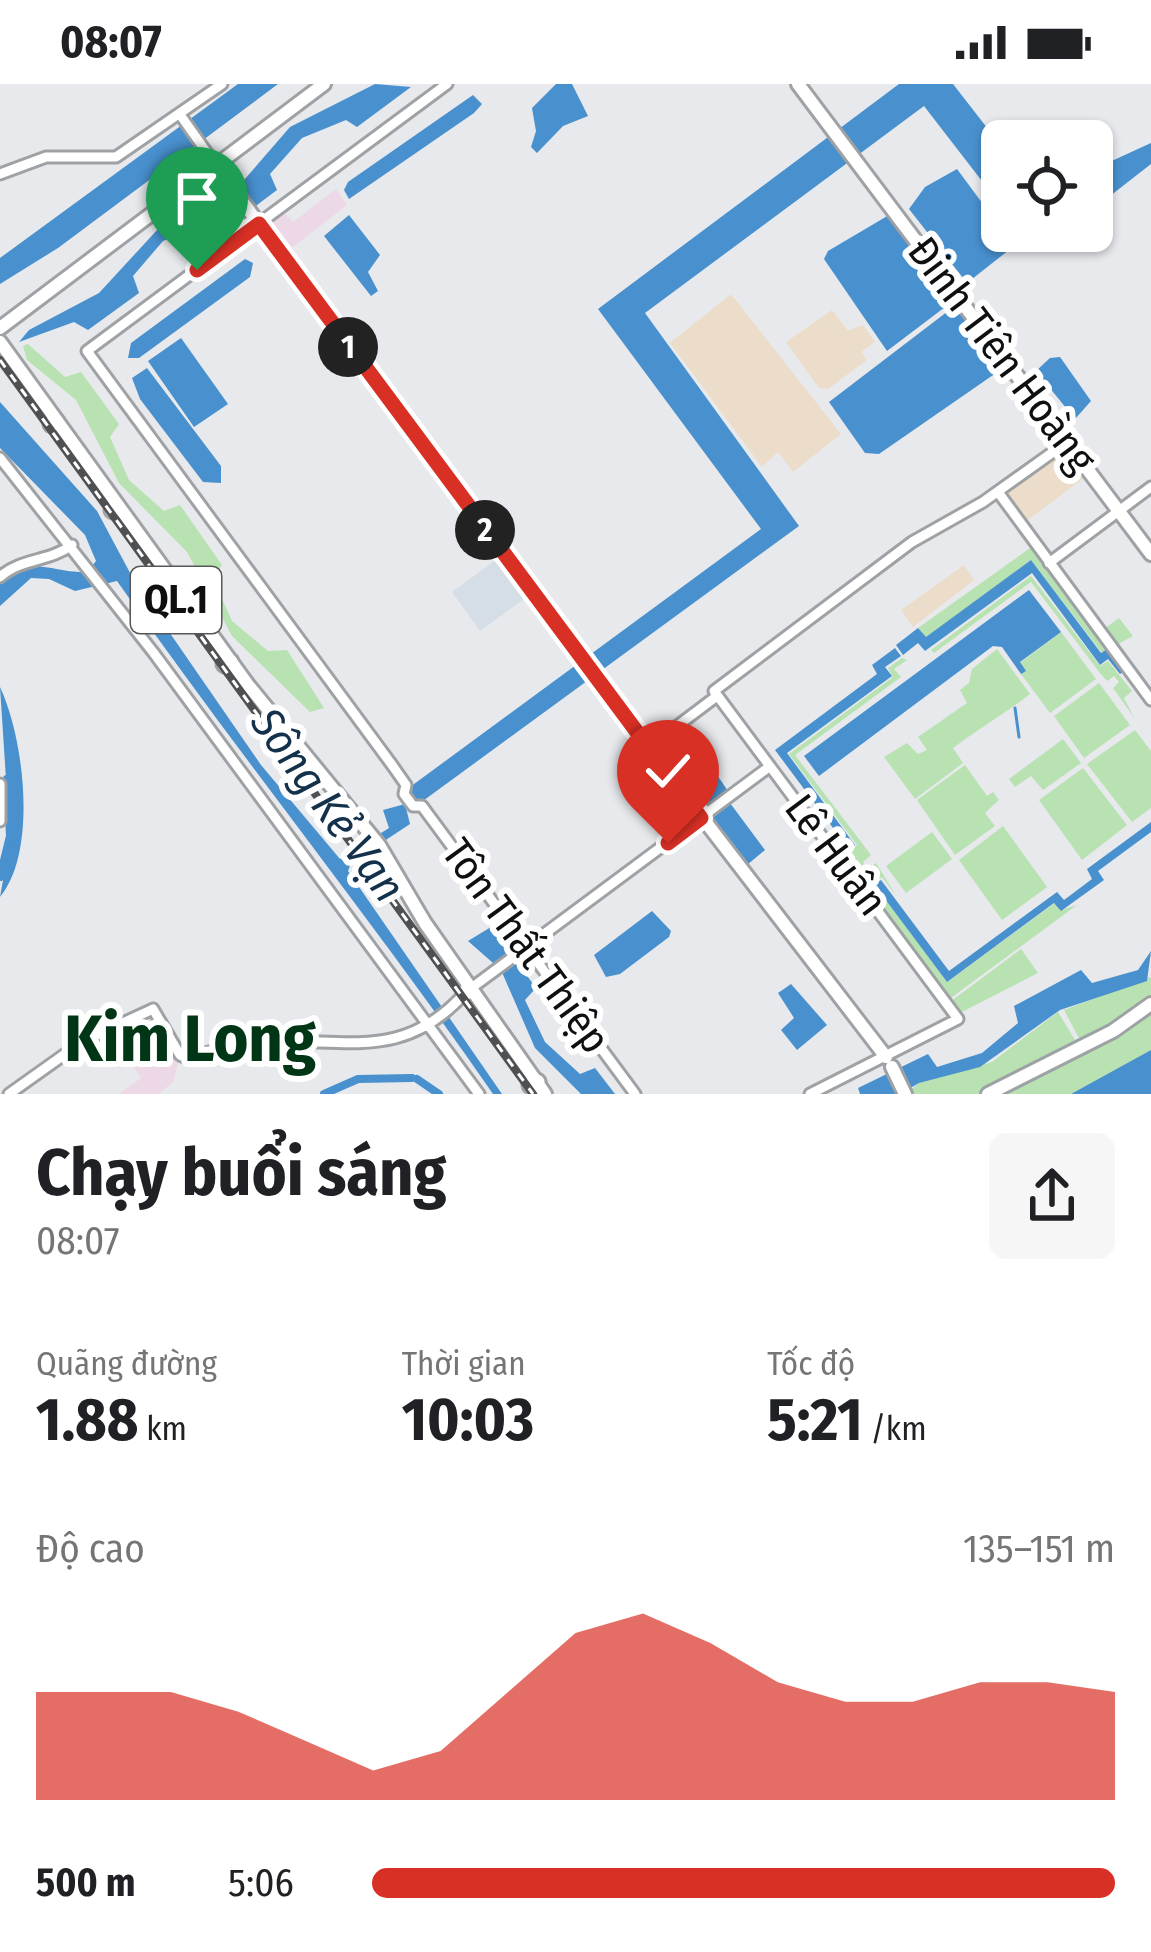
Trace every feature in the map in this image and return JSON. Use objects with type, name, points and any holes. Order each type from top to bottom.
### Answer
[{"type":"main road","points":[[0,328],[324,84]]},
{"type":"main road","name":"Đinh Tiên Hoàng","points":[[798,84],[1151,554]]},
{"type":"main road","points":[[217,167],[648,748],[889,1062],[904,1093]]},
{"type":"main road","name":"QL.1","points":[[0,342],[54,423]]},
{"type":"main road","name":"QL.1","points":[[0,352],[227,663],[372,840],[423,925],[538,1089]]},
{"type":"main road","points":[[991,1094],[1082,1049],[1151,1006]]},
{"type":"street","points":[[0,174],[46,157],[116,158],[182,118],[222,84]]},
{"type":"street","points":[[253,217],[446,84]]},
{"type":"street","points":[[182,118],[217,167]]},
{"type":"street","name":"Tôn Thất Thiệp","points":[[253,217],[87,350],[392,765],[406,785],[404,794],[413,806],[422,806],[635,1094]]},
{"type":"street","points":[[648,748],[941,522],[998,493],[1067,442]]},
{"type":"street","points":[[0,458],[72,545],[101,591],[153,652],[432,1021],[479,1094]]},
{"type":"street","points":[[1049,563],[1151,487]]},
{"type":"street","points":[[998,493],[1151,700]]},
{"type":"street","points":[[0,578],[16,566],[52,559],[72,545]]},
{"type":"street","name":"Lê Huân","points":[[715,694],[958,1019],[889,1062]]},
{"type":"street","points":[[9,1094],[82,1042],[153,1010],[180,1055],[187,1058],[255,1042],[394,1040],[450,1008],[769,767]]},
{"type":"street","points":[[0,784],[0,821]]},
{"type":"street","points":[[810,1094],[889,1062]]},
{"type":"shaded area","points":[[336,189],[347,205],[284,254],[263,225],[282,210],[293,222]]},
{"type":"shaded area","points":[[731,294],[841,434],[793,472],[778,452],[762,467],[670,343]]},
{"type":"shaded area","points":[[832,310],[848,331],[863,325],[875,342],[861,352],[867,360],[828,389],[819,388],[786,342]]},
{"type":"shaded area","points":[[1066,446],[1088,475],[1024,523],[1002,493]]},
{"type":"shaded area","points":[[500,557],[528,596],[480,631],[452,592]]},
{"type":"shaded area","points":[[964,565],[974,580],[913,627],[901,610]]},
{"type":"shaded area","points":[[151,1015],[178,1062],[174,1081],[159,1094],[119,1094],[141,1078],[133,1066],[149,1057],[131,1024]]},
{"type":"green space","points":[[28,344],[65,377],[81,372],[119,424],[110,437],[129,480],[164,511],[180,505],[222,565],[212,577],[232,621],[268,651],[287,650],[324,708],[310,712],[232,636],[187,552],[119,483],[76,400],[27,360],[23,346]]},
{"type":"green space","points":[[1033,546],[1099,633],[1119,618],[1133,636],[1102,653],[1031,560],[926,638],[918,628]]},
{"type":"green space","points":[[1031,576],[1100,666],[1108,661],[1132,691],[1124,698],[1135,719],[1113,688],[1119,682],[1114,676],[1107,681],[1031,582],[934,653],[931,650]]},
{"type":"green space","points":[[1061,632],[1096,679],[1050,713],[1021,674],[1025,670],[1020,663]]},
{"type":"green space","points":[[997,649],[1030,694],[953,748],[963,763],[915,799],[884,757],[907,743],[918,754],[927,750],[918,737],[967,703],[960,690],[969,683],[972,669]]},
{"type":"green space","points":[[902,658],[907,660],[894,669],[901,677],[795,755],[871,855],[863,862],[868,869],[876,863],[897,897],[882,877],[873,883],[850,852],[857,845],[789,754],[893,677],[888,668]]},
{"type":"green space","points":[[1099,683],[1130,725],[1084,758],[1054,716]]},
{"type":"green space","points":[[1135,730],[1151,751],[1151,808],[1132,822],[1087,764]]},
{"type":"green space","points":[[1063,739],[1081,763],[1043,790],[1031,776],[1015,787],[1009,779]]},
{"type":"green space","points":[[965,765],[987,796],[993,792],[999,800],[985,813],[995,826],[955,855],[917,800]]},
{"type":"green space","points":[[1083,768],[1127,825],[1082,860],[1039,800]]},
{"type":"green space","points":[[1003,826],[1047,887],[1002,920],[959,860]]},
{"type":"green space","points":[[932,832],[952,859],[906,893],[886,866]]},
{"type":"green space","points":[[855,874],[879,891],[947,982],[1055,903],[1061,910],[1077,905],[948,1000]]},
{"type":"green space","points":[[1021,949],[1038,973],[956,1015],[950,1002]]},
{"type":"green space","points":[[1151,977],[1151,997],[1108,1028],[1080,1040],[1064,1010]]},
{"type":"green space","points":[[1058,1012],[1078,1045],[983,1094],[906,1094],[919,1083],[992,1062]]},
{"type":"green space","points":[[1151,1014],[1151,1050],[1071,1094],[1006,1094]]},
{"type":"water","points":[[238,84],[278,84],[58,248],[0,284],[0,258]]},
{"type":"water","points":[[375,84],[411,87],[357,127],[346,120],[302,138],[270,174],[277,190],[220,233],[207,222],[163,241],[133,276],[139,293],[88,330],[74,322],[19,342],[29,330],[99,293],[158,229],[238,187],[290,127]]},
{"type":"water","points":[[556,84],[572,84],[588,116],[563,126],[537,153],[531,147],[536,131],[532,108]]},
{"type":"water","points":[[899,84],[953,84],[981,120],[981,180],[924,106],[645,313],[799,526],[416,806],[408,797],[410,787],[761,529],[598,309]]},
{"type":"water","points":[[473,95],[482,104],[474,113],[349,199],[344,190],[348,182]]},
{"type":"water","points":[[1151,143],[1151,164],[1113,194],[1113,160]]},
{"type":"water","points":[[957,169],[981,201],[981,252],[1006,252],[967,283],[909,209],[925,187]]},
{"type":"water","points":[[349,215],[380,255],[368,272],[378,291],[371,296],[324,236]]},
{"type":"water","points":[[889,215],[953,301],[887,351],[824,259],[828,251]]},
{"type":"water","points":[[245,259],[253,263],[250,277],[139,358],[128,358],[131,343]]},
{"type":"water","points":[[956,305],[996,361],[996,373],[879,454],[865,453],[829,402]]},
{"type":"water","points":[[181,338],[228,404],[194,427],[148,361]]},
{"type":"water","points":[[1060,357],[1091,401],[1075,419],[1036,371],[1050,358]]},
{"type":"water","points":[[147,368],[221,466],[221,483],[203,482],[140,399],[132,378]]},
{"type":"water","points":[[0,402],[97,511],[136,584],[261,765],[340,859],[389,828],[383,810],[405,804],[410,824],[351,863],[348,871],[502,1094],[493,1094],[117,581],[75,591],[49,579],[31,578],[0,606],[0,581],[10,573],[31,566],[87,572],[96,561],[85,535],[0,448]]},
{"type":"water","points":[[1031,560],[1101,653],[1109,648],[1126,670],[1120,674],[1108,659],[1100,665],[1032,573],[925,651],[918,643],[903,655],[896,645],[918,628],[926,637]]},
{"type":"water","points":[[1029,590],[1061,632],[1020,662],[1026,671],[1021,674],[1002,647],[993,646],[819,776],[804,756]]},
{"type":"water","points":[[895,648],[901,656],[885,667],[892,676],[787,753],[855,845],[847,852],[859,868],[854,872],[837,850],[845,844],[775,750],[877,674],[872,665]]},
{"type":"water","points":[[0,687],[21,764],[23,824],[12,877],[0,897],[10,840]]},
{"type":"water","points":[[684,727],[728,791],[705,812],[655,746]]},
{"type":"water","points":[[730,803],[765,850],[747,865],[709,818]]},
{"type":"water","points":[[1151,822],[1151,832],[1098,871],[1104,880],[1061,911],[1054,903],[947,982],[879,891],[872,896],[855,874],[861,870],[872,885],[881,880],[949,971],[1057,892],[1064,900],[1092,879],[1087,869]]},
{"type":"water","points":[[652,911],[671,931],[669,937],[620,974],[606,977],[594,955]]},
{"type":"water","points":[[491,927],[536,988],[525,1000],[545,1042],[580,1074],[595,1068],[615,1094],[581,1094],[535,1048],[501,970],[468,941]]},
{"type":"water","points":[[1151,951],[1147,981],[1060,1010],[980,1067],[919,1083],[900,1094],[860,1094],[858,1088],[928,1054],[937,1067],[982,1053],[1018,1023],[1014,1006],[1081,970],[1092,983],[1138,970]]},
{"type":"water","points":[[791,984],[827,1025],[797,1050],[781,1030],[794,1018],[778,993]]},
{"type":"water","points":[[1151,1050],[1151,1094],[1071,1094]]},
{"type":"waterway","points":[[1015,708],[1019,737]]},
{"type":"waterway","points":[[0,877],[10,836],[7,779]]},
{"type":"waterway","points":[[324,1094],[358,1079],[412,1078]]},
{"type":"waterway","points":[[417,1079],[439,1094]]},
{"type":"railway","points":[[0,360],[533,1094]]},
{"type":"district","name":"Kim Long","points":[[190,1038]]},
{"type":"route","points":[[197,270],[259,224],[701,818],[668,843]]},
{"type":"water label","name":"Sông Kẻ Vạn","points":[[328,805]]}]
